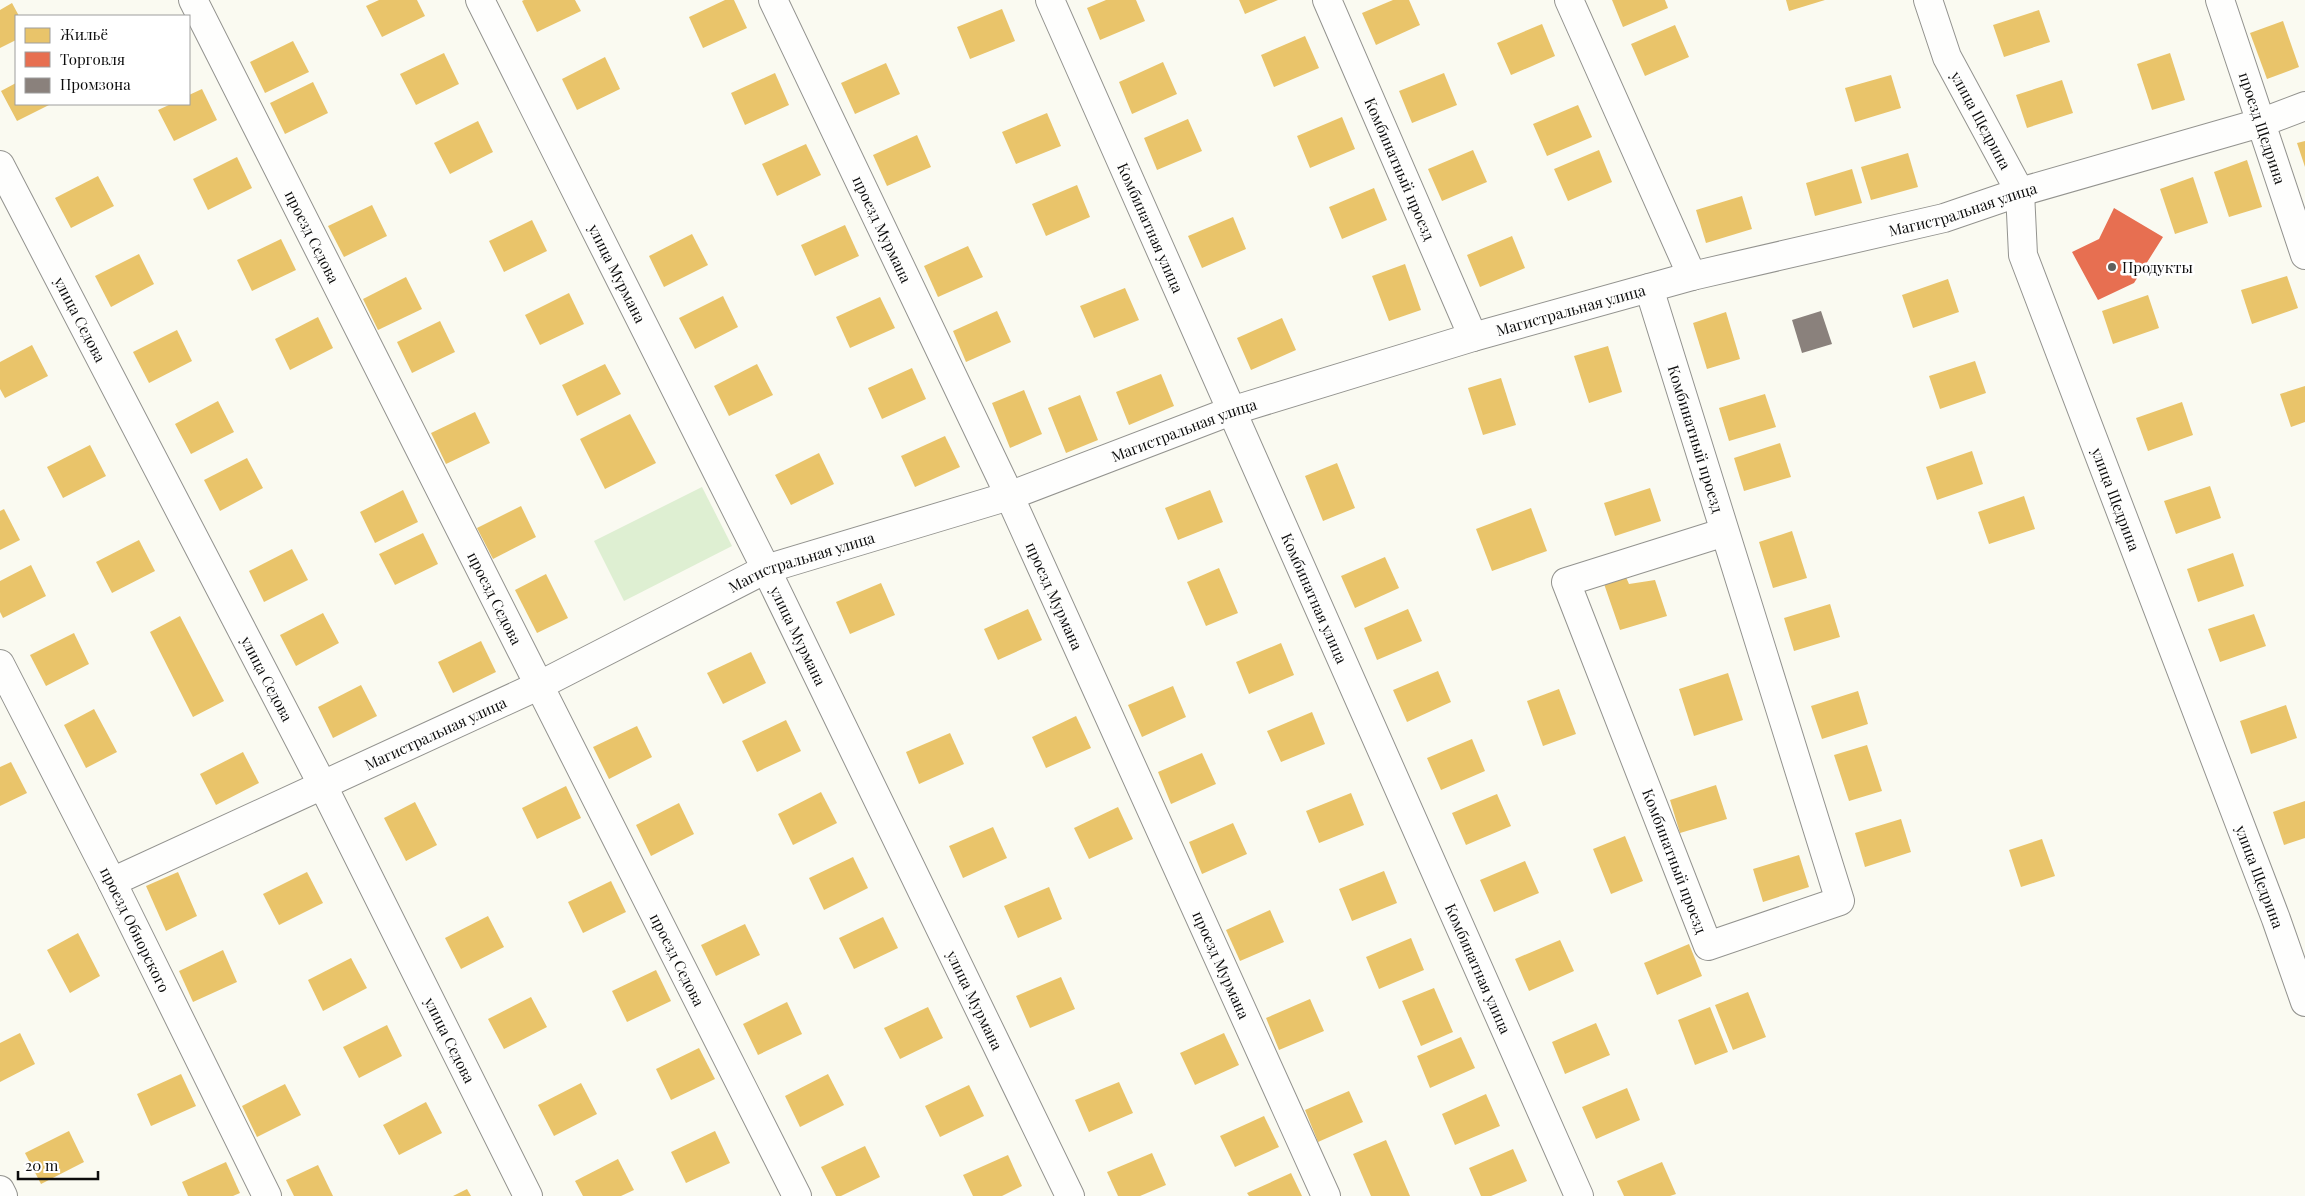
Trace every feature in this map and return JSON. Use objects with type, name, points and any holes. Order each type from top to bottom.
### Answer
[{"type":"street","name":"проезд Седова","points":[[193,0],[797,1196]]},
{"type":"street","name":"улица Мурмана","points":[[480,0],[766,569],[1070,1196]]},
{"type":"street","name":"проезд Мурмана","points":[[774,0],[1009,496],[1326,1196]]},
{"type":"street","name":"Комбинатная улица","points":[[1050,0],[1579,1196]]},
{"type":"street","name":"Комбинатный проезд","points":[[1327,0],[1473,337]]},
{"type":"street","points":[[1569,0],[1692,276]]},
{"type":"street","name":"улица Щедрина","points":[[1928,0],[1947,57],[2020,192],[2023,254],[2276,919],[2305,1002]]},
{"type":"street","name":"проезд Щедрина","points":[[2220,0],[2305,255]]},
{"type":"street","name":"Магистральная улица","points":[[112,882],[540,685],[766,569],[1009,496],[1231,411],[1473,337],[1692,276],[1944,218],[2020,192],[2260,123],[2305,106]]},
{"type":"street","name":"улица Седова","points":[[0,165],[322,784],[528,1196]]},
{"type":"street","name":"Комбинатный проезд","points":[[1649,288],[1840,901],[1708,946],[1566,582],[1725,532]]},
{"type":"street","name":"проезд Обнорского","points":[[0,664],[112,882],[267,1196]]},
{"type":"street","points":[[0,1190],[3,1196]]},
{"type":"green space","points":[[702,487],[732,546],[624,601],[594,541]]},
{"type":"building: Жильё","points":[[379,0],[417,0],[425,16],[382,37],[366,6]]},
{"type":"building: Жильё","points":[[575,0],[581,11],[537,32],[522,1]]},
{"type":"building: Жильё","points":[[725,0],[734,0],[747,28],[703,48],[689,17]]},
{"type":"building: Жильё","points":[[1106,0],[1136,0],[1145,21],[1100,40],[1087,8]]},
{"type":"building: Жильё","points":[[1239,0],[1278,0],[1245,14]]},
{"type":"building: Жильё","points":[[1393,0],[1409,0],[1420,25],[1376,45],[1362,13]]},
{"type":"building: Жильё","points":[[1612,0],[1665,0],[1668,8],[1623,27]]},
{"type":"building: Жильё","points":[[1786,0],[1825,0],[1789,11]]},
{"type":"building: Жильё","points":[[12,3],[18,15],[15,15],[15,40],[0,48],[0,10]]},
{"type":"building: Жильё","points":[[1002,9],[1015,41],[970,59],[957,27]]},
{"type":"building: Жильё","points":[[2039,10],[2050,42],[2004,57],[1993,25]]},
{"type":"building: Жильё","points":[[2283,21],[2299,67],[2267,79],[2250,33]]},
{"type":"building: Жильё","points":[[1542,24],[1555,56],[1511,75],[1497,43]]},
{"type":"building: Жильё","points":[[1675,25],[1689,57],[1645,76],[1631,44]]},
{"type":"building: Жильё","points":[[1305,36],[1319,68],[1274,87],[1261,55]]},
{"type":"building: Жильё","points":[[293,41],[309,72],[265,93],[250,62]]},
{"type":"building: Жильё","points":[[444,53],[459,84],[416,105],[400,74]]},
{"type":"building: Жильё","points":[[2170,53],[2185,100],[2152,110],[2137,64]]},
{"type":"building: Жильё","points":[[605,57],[620,89],[577,110],[562,79]]},
{"type":"building: Жильё","points":[[1163,62],[1177,94],[1132,114],[1119,82]]},
{"type":"building: Жильё","points":[[886,63],[900,94],[855,114],[841,83]]},
{"type":"building: Жильё","points":[[775,73],[789,105],[745,125],[731,93]]},
{"type":"building: Жильё","points":[[1444,73],[1457,105],[1412,123],[1399,91]]},
{"type":"building: Жильё","points":[[1891,75],[1901,108],[1855,122],[1845,88]]},
{"type":"building: Жильё","points":[[2062,80],[2073,113],[2027,128],[2016,95]]},
{"type":"building: Жильё","points":[[313,82],[328,113],[285,134],[270,103]]},
{"type":"building: Жильё","points":[[15,84],[15,105],[49,105],[17,121],[1,91]]},
{"type":"building: Жильё","points":[[202,89],[217,120],[174,141],[158,110],[169,105],[190,105],[190,95]]},
{"type":"building: Жильё","points":[[1578,105],[1592,137],[1547,156],[1533,124]]},
{"type":"building: Жильё","points":[[1047,113],[1061,146],[1016,164],[1002,132]]},
{"type":"building: Жильё","points":[[1342,117],[1355,149],[1310,168],[1297,136]]},
{"type":"building: Жильё","points":[[1188,119],[1202,151],[1157,170],[1144,138]]},
{"type":"building: Жильё","points":[[478,121],[493,152],[450,174],[434,143]]},
{"type":"building: Жильё","points":[[917,135],[931,167],[887,186],[873,155]]},
{"type":"building: Жильё","points":[[2305,141],[2305,167],[2297,143]]},
{"type":"building: Жильё","points":[[806,144],[821,175],[777,196],[762,164]]},
{"type":"building: Жильё","points":[[1473,150],[1487,182],[1442,201],[1428,169]]},
{"type":"building: Жильё","points":[[1599,150],[1612,182],[1568,201],[1554,169]]},
{"type":"building: Жильё","points":[[1908,153],[1918,187],[1871,200],[1861,167]]},
{"type":"building: Жильё","points":[[237,157],[252,188],[208,210],[193,179]]},
{"type":"building: Жильё","points":[[2247,160],[2262,207],[2229,217],[2214,172]]},
{"type":"building: Жильё","points":[[1852,169],[1862,203],[1815,216],[1806,183]]},
{"type":"building: Жильё","points":[[98,176],[114,206],[71,228],[55,198]]},
{"type":"building: Жильё","points":[[2193,177],[2208,223],[2175,234],[2160,189]]},
{"type":"building: Жильё","points":[[1077,185],[1090,217],[1046,236],[1032,204]]},
{"type":"building: Жильё","points":[[1374,188],[1387,220],[1342,239],[1329,207]]},
{"type":"building: Жильё","points":[[1742,196],[1752,229],[1706,243],[1696,210]]},
{"type":"building: Жильё","points":[[372,205],[387,236],[344,257],[328,226]]},
{"type":"building: Жильё","points":[[1233,217],[1246,249],[1202,268],[1188,236]]},
{"type":"building: Жильё","points":[[532,220],[547,251],[504,272],[489,241]]},
{"type":"building: Жильё","points":[[845,225],[859,256],[815,276],[801,245]]},
{"type":"building: Жильё","points":[[692,234],[708,265],[664,287],[649,256]]},
{"type":"building: Жильё","points":[[1512,236],[1525,268],[1480,287],[1467,255]]},
{"type":"building: Жильё","points":[[281,239],[296,270],[252,291],[237,260]]},
{"type":"building: Жильё","points":[[968,246],[983,277],[938,297],[924,266]]},
{"type":"building: Жильё","points":[[139,254],[154,284],[111,307],[95,276]]},
{"type":"building: Жильё","points":[[1405,264],[1421,310],[1389,321],[1372,276]]},
{"type":"building: Жильё","points":[[2287,276],[2298,308],[2252,324],[2241,290]]},
{"type":"building: Жильё","points":[[406,277],[422,309],[378,330],[363,299]]},
{"type":"building: Жильё","points":[[1948,279],[1959,312],[1913,328],[1902,295]]},
{"type":"building: Жильё","points":[[1125,288],[1139,320],[1094,338],[1080,306]]},
{"type":"building: Жильё","points":[[569,293],[584,324],[540,345],[525,315]]},
{"type":"building: Жильё","points":[[2148,295],[2159,328],[2113,344],[2102,311]]},
{"type":"building: Жильё","points":[[723,296],[738,327],[695,349],[679,318]]},
{"type":"building: Жильё","points":[[880,297],[895,328],[850,348],[836,317]]},
{"type":"building: Жильё","points":[[997,311],[1011,342],[966,362],[953,331]]},
{"type":"building: Жильё","points":[[1726,312],[1740,359],[1707,369],[1693,323]]},
{"type":"building: Жильё","points":[[318,317],[333,348],[290,370],[275,339]]},
{"type":"building: Жильё","points":[[1282,318],[1296,350],[1251,370],[1237,338]]},
{"type":"building: Жильё","points":[[440,321],[455,352],[412,373],[397,342]]},
{"type":"building: Жильё","points":[[177,330],[192,361],[149,383],[133,352]]},
{"type":"building: Жильё","points":[[32,345],[48,376],[5,398],[0,389],[0,362]]},
{"type":"building: Жильё","points":[[1608,346],[1622,392],[1589,403],[1574,356]]},
{"type":"building: Жильё","points":[[1975,361],[1986,393],[1940,409],[1929,376]]},
{"type":"building: Жильё","points":[[605,364],[621,394],[577,416],[562,385]]},
{"type":"building: Жильё","points":[[757,364],[773,395],[729,416],[714,386]]},
{"type":"building: Жильё","points":[[912,368],[926,399],[882,419],[868,388]]},
{"type":"building: Жильё","points":[[1161,374],[1174,406],[1129,425],[1116,392]]},
{"type":"building: Жильё","points":[[1501,378],[1516,425],[1483,435],[1468,388]]},
{"type":"building: Жильё","points":[[2305,386],[2305,422],[2291,427],[2280,394]]},
{"type":"building: Жильё","points":[[1024,390],[1042,434],[1010,448],[992,403]]},
{"type":"building: Жильё","points":[[1765,394],[1776,427],[1729,441],[1719,408]]},
{"type":"building: Жильё","points":[[1080,395],[1098,440],[1066,453],[1048,408]]},
{"type":"building: Жильё","points":[[218,401],[234,432],[191,454],[175,424]]},
{"type":"building: Жильё","points":[[2182,402],[2193,435],[2148,451],[2136,418]]},
{"type":"building: Жильё","points":[[475,412],[490,443],[446,464],[431,433]]},
{"type":"building: Жильё","points":[[630,414],[656,463],[605,489],[580,439]]},
{"type":"building: Жильё","points":[[945,436],[960,467],[915,487],[901,456]]},
{"type":"building: Жильё","points":[[1780,443],[1791,477],[1744,491],[1734,458]]},
{"type":"building: Жильё","points":[[90,445],[106,476],[63,498],[47,467]]},
{"type":"building: Жильё","points":[[1972,451],[1983,484],[1937,500],[1926,467]]},
{"type":"building: Жильё","points":[[819,453],[834,484],[791,505],[775,475]]},
{"type":"building: Жильё","points":[[247,458],[263,488],[220,511],[204,480]]},
{"type":"building: Жильё","points":[[1337,463],[1355,508],[1323,521],[1305,476]]},
{"type":"building: Жильё","points":[[2210,486],[2221,518],[2176,534],[2164,501]]},
{"type":"building: Жильё","points":[[1650,488],[1661,521],[1615,536],[1604,503]]},
{"type":"building: Жильё","points":[[403,490],[418,522],[375,543],[360,512]]},
{"type":"building: Жильё","points":[[1210,490],[1223,522],[1178,540],[1165,508]]},
{"type":"building: Жильё","points":[[2024,496],[2035,529],[1989,544],[1978,512]]},
{"type":"building: Жильё","points":[[521,506],[536,537],[493,559],[477,528]]},
{"type":"building: Жильё","points":[[1531,508],[1547,551],[1492,571],[1476,529]]},
{"type":"building: Жильё","points":[[4,509],[20,540],[0,550],[0,511]]},
{"type":"building: Жильё","points":[[1792,531],[1807,578],[1773,588],[1759,542]]},
{"type":"building: Жильё","points":[[423,533],[438,564],[395,585],[379,554]]},
{"type":"building: Жильё","points":[[139,540],[155,571],[112,593],[96,562]]},
{"type":"building: Жильё","points":[[292,549],[308,580],[264,602],[249,571]]},
{"type":"building: Жильё","points":[[2233,553],[2244,586],[2198,602],[2187,569]]},
{"type":"building: Жильё","points":[[1385,557],[1399,588],[1355,608],[1341,576]]},
{"type":"building: Жильё","points":[[31,565],[46,596],[3,618],[0,612],[0,581]]},
{"type":"building: Жильё","points":[[1219,568],[1238,613],[1206,626],[1187,582]]},
{"type":"building: Жильё","points":[[546,574],[568,618],[537,633],[515,590]]},
{"type":"building: Жильё","points":[[1625,575],[1629,584],[1655,580],[1667,616],[1620,630],[1603,581]]},
{"type":"building: Жильё","points":[[881,583],[895,615],[850,634],[836,602]]},
{"type":"building: Жильё","points":[[1830,604],[1840,637],[1794,651],[1784,618]]},
{"type":"building: Жильё","points":[[1028,609],[1042,640],[998,660],[984,629]]},
{"type":"building: Жильё","points":[[1408,609],[1422,641],[1377,660],[1364,628]]},
{"type":"building: Жильё","points":[[323,613],[339,643],[296,666],[280,635]]},
{"type":"building: Жильё","points":[[2254,614],[2266,646],[2220,662],[2208,629]]},
{"type":"building: Жильё","points":[[180,616],[224,701],[193,717],[150,632]]},
{"type":"building: Жильё","points":[[74,633],[89,664],[46,686],[30,655]]},
{"type":"building: Жильё","points":[[481,641],[496,672],[453,693],[438,662]]},
{"type":"building: Жильё","points":[[1281,643],[1294,675],[1249,694],[1236,662]]},
{"type":"building: Жильё","points":[[751,652],[766,683],[723,704],[707,673]]},
{"type":"building: Жильё","points":[[1438,671],[1451,702],[1407,722],[1393,690]]},
{"type":"building: Жильё","points":[[1728,673],[1743,720],[1694,736],[1679,689]]},
{"type":"building: Жильё","points":[[361,685],[377,716],[333,738],[318,707]]},
{"type":"building: Жильё","points":[[1173,686],[1186,717],[1142,737],[1128,705]]},
{"type":"building: Жильё","points":[[1559,689],[1576,734],[1543,746],[1527,701]]},
{"type":"building: Жильё","points":[[1858,691],[1868,724],[1822,739],[1811,706]]},
{"type":"building: Жильё","points":[[2286,705],[2297,738],[2251,754],[2240,721]]},
{"type":"building: Жильё","points":[[94,709],[117,752],[86,768],[64,725]]},
{"type":"building: Жильё","points":[[1312,712],[1325,744],[1281,762],[1267,731]]},
{"type":"building: Жильё","points":[[1076,716],[1091,748],[1046,768],[1032,737]]},
{"type":"building: Жильё","points":[[786,720],[801,751],[757,772],[742,741]]},
{"type":"building: Жильё","points":[[637,726],[652,757],[609,779],[593,747]]},
{"type":"building: Жильё","points":[[950,733],[964,764],[919,784],[906,752]]},
{"type":"building: Жильё","points":[[1472,739],[1485,771],[1441,790],[1427,758]]},
{"type":"building: Жильё","points":[[1867,745],[1882,791],[1849,801],[1834,755]]},
{"type":"building: Жильё","points":[[243,752],[259,783],[216,805],[200,774]]},
{"type":"building: Жильё","points":[[1202,753],[1216,784],[1171,804],[1158,772]]},
{"type":"building: Жильё","points":[[11,762],[27,793],[0,806],[0,767]]},
{"type":"building: Жильё","points":[[1716,785],[1727,819],[1680,833],[1670,800]]},
{"type":"building: Жильё","points":[[566,786],[581,818],[537,839],[522,808]]},
{"type":"building: Жильё","points":[[821,792],[837,823],[793,845],[778,814]]},
{"type":"building: Жильё","points":[[1351,793],[1364,825],[1319,843],[1306,811]]},
{"type":"building: Жильё","points":[[1497,794],[1511,826],[1466,845],[1452,813]]},
{"type":"building: Жильё","points":[[2305,801],[2305,838],[2284,845],[2273,812]]},
{"type":"building: Жильё","points":[[415,802],[437,845],[406,861],[384,818]]},
{"type":"building: Жильё","points":[[679,803],[694,834],[651,856],[636,825]]},
{"type":"building: Жильё","points":[[1118,807],[1133,839],[1089,859],[1074,828]]},
{"type":"building: Жильё","points":[[1901,819],[1911,852],[1865,867],[1855,833]]},
{"type":"building: Жильё","points":[[1233,823],[1247,854],[1202,874],[1189,842]]},
{"type":"building: Жильё","points":[[993,827],[1007,858],[963,878],[949,846]]},
{"type":"building: Жильё","points":[[1625,836],[1643,881],[1611,894],[1593,849]]},
{"type":"building: Жильё","points":[[2042,839],[2055,876],[2021,887],[2009,850]]},
{"type":"building: Жильё","points":[[1799,855],[1809,887],[1763,902],[1753,869]]},
{"type":"building: Жильё","points":[[853,857],[868,888],[824,910],[809,878]]},
{"type":"building: Жильё","points":[[1525,861],[1539,893],[1494,912],[1480,880]]},
{"type":"building: Жильё","points":[[1384,871],[1397,903],[1352,921],[1339,889]]},
{"type":"building: Жильё","points":[[178,872],[197,916],[166,931],[146,886]]},
{"type":"building: Жильё","points":[[307,872],[323,903],[279,925],[263,894]]},
{"type":"building: Жильё","points":[[611,881],[626,912],[583,933],[568,902]]},
{"type":"building: Жильё","points":[[1049,887],[1062,919],[1018,938],[1004,906]]},
{"type":"building: Жильё","points":[[1270,910],[1284,942],[1240,961],[1226,930]]},
{"type":"building: Жильё","points":[[488,916],[504,947],[461,969],[445,938]]},
{"type":"building: Жильё","points":[[883,917],[898,948],[854,969],[839,938]]},
{"type":"building: Жильё","points":[[745,924],[760,955],[716,976],[701,945]]},
{"type":"building: Жильё","points":[[78,933],[100,976],[70,993],[47,950]]},
{"type":"building: Жильё","points":[[1411,938],[1424,970],[1379,989],[1366,957]]},
{"type":"building: Жильё","points":[[1560,940],[1574,971],[1529,991],[1515,959]]},
{"type":"building: Жильё","points":[[1689,944],[1702,976],[1657,995],[1644,963]]},
{"type":"building: Жильё","points":[[223,950],[237,982],[193,1002],[179,971]]},
{"type":"building: Жильё","points":[[351,958],[367,988],[323,1011],[308,980]]},
{"type":"building: Жильё","points":[[656,970],[671,1001],[627,1022],[612,991]]},
{"type":"building: Жильё","points":[[1061,977],[1075,1009],[1030,1028],[1016,996]]},
{"type":"building: Жильё","points":[[1434,988],[1453,1032],[1421,1046],[1402,1001]]},
{"type":"building: Жильё","points":[[1748,992],[1766,1037],[1733,1050],[1715,1005]]},
{"type":"building: Жильё","points":[[531,997],[547,1027],[504,1049],[488,1019]]},
{"type":"building: Жильё","points":[[1310,999],[1324,1031],[1279,1050],[1266,1018]]},
{"type":"building: Жильё","points":[[787,1002],[802,1034],[758,1055],[743,1024]]},
{"type":"building: Жильё","points":[[928,1007],[943,1038],[900,1059],[884,1028]]},
{"type":"building: Жильё","points":[[1710,1007],[1728,1052],[1695,1065],[1678,1020]]},
{"type":"building: Жильё","points":[[1596,1023],[1610,1055],[1565,1074],[1552,1042]]},
{"type":"building: Жильё","points":[[387,1025],[402,1056],[359,1078],[343,1047]]},
{"type":"building: Жильё","points":[[20,1033],[35,1064],[0,1082],[0,1043]]},
{"type":"building: Жильё","points":[[1224,1033],[1239,1065],[1195,1085],[1180,1053]]},
{"type":"building: Жильё","points":[[1461,1037],[1475,1068],[1430,1088],[1417,1056]]},
{"type":"building: Жильё","points":[[699,1048],[715,1079],[671,1100],[656,1069]]},
{"type":"building: Жильё","points":[[181,1074],[196,1106],[151,1126],[137,1094]]},
{"type":"building: Жильё","points":[[828,1074],[844,1105],[800,1127],[785,1096]]},
{"type":"building: Жильё","points":[[1119,1082],[1133,1113],[1089,1132],[1075,1100]]},
{"type":"building: Жильё","points":[[581,1083],[597,1114],[554,1136],[538,1105]]},
{"type":"building: Жильё","points":[[285,1084],[301,1115],[257,1137],[242,1106]]},
{"type":"building: Жильё","points":[[969,1085],[984,1116],[940,1137],[925,1106]]},
{"type":"building: Жильё","points":[[1627,1088],[1640,1120],[1596,1139],[1582,1107]]},
{"type":"building: Жильё","points":[[1349,1091],[1363,1122],[1318,1142],[1305,1110]]},
{"type":"building: Жильё","points":[[1486,1094],[1500,1126],[1455,1145],[1442,1114]]},
{"type":"building: Жильё","points":[[426,1102],[442,1133],[399,1155],[383,1125]]},
{"type":"building: Жильё","points":[[1264,1116],[1279,1147],[1235,1167],[1220,1136]]},
{"type":"building: Жильё","points":[[69,1131],[84,1162],[41,1184],[25,1153]]},
{"type":"building: Жильё","points":[[715,1131],[730,1163],[686,1183],[671,1152]]},
{"type":"building: Жильё","points":[[1386,1140],[1410,1196],[1371,1196],[1353,1154]]},
{"type":"building: Жильё","points":[[865,1146],[880,1177],[841,1196],[836,1196],[821,1167]]},
{"type":"building: Жильё","points":[[1513,1149],[1527,1181],[1491,1196],[1481,1196],[1469,1168]]},
{"type":"building: Жильё","points":[[1152,1153],[1166,1185],[1140,1196],[1118,1196],[1107,1172]]},
{"type":"building: Жильё","points":[[1008,1155],[1022,1186],[1002,1196],[973,1196],[963,1175]]},
{"type":"building: Жильё","points":[[618,1159],[634,1190],[621,1196],[583,1196],[575,1181]]},
{"type":"building: Жильё","points":[[226,1162],[240,1193],[233,1196],[188,1196],[182,1182]]},
{"type":"building: Жильё","points":[[1662,1162],[1676,1194],[1670,1196],[1624,1196],[1617,1181]]},
{"type":"building: Жильё","points":[[318,1165],[333,1196],[294,1196],[286,1180]]},
{"type":"building: Жильё","points":[[1291,1173],[1302,1196],[1249,1196],[1247,1193]]},
{"type":"building: Жильё","points":[[467,1189],[471,1196],[453,1196]]},
{"type":"building: Торговля","name":"Продукты","points":[[2114,208],[2163,237],[2134,283],[2098,300],[2072,252],[2099,239]]},
{"type":"building: Промзона","points":[[1821,311],[1832,344],[1802,353],[1792,320]]},
{"type":"place","name":"Продукты","points":[[2112,267]]}]
